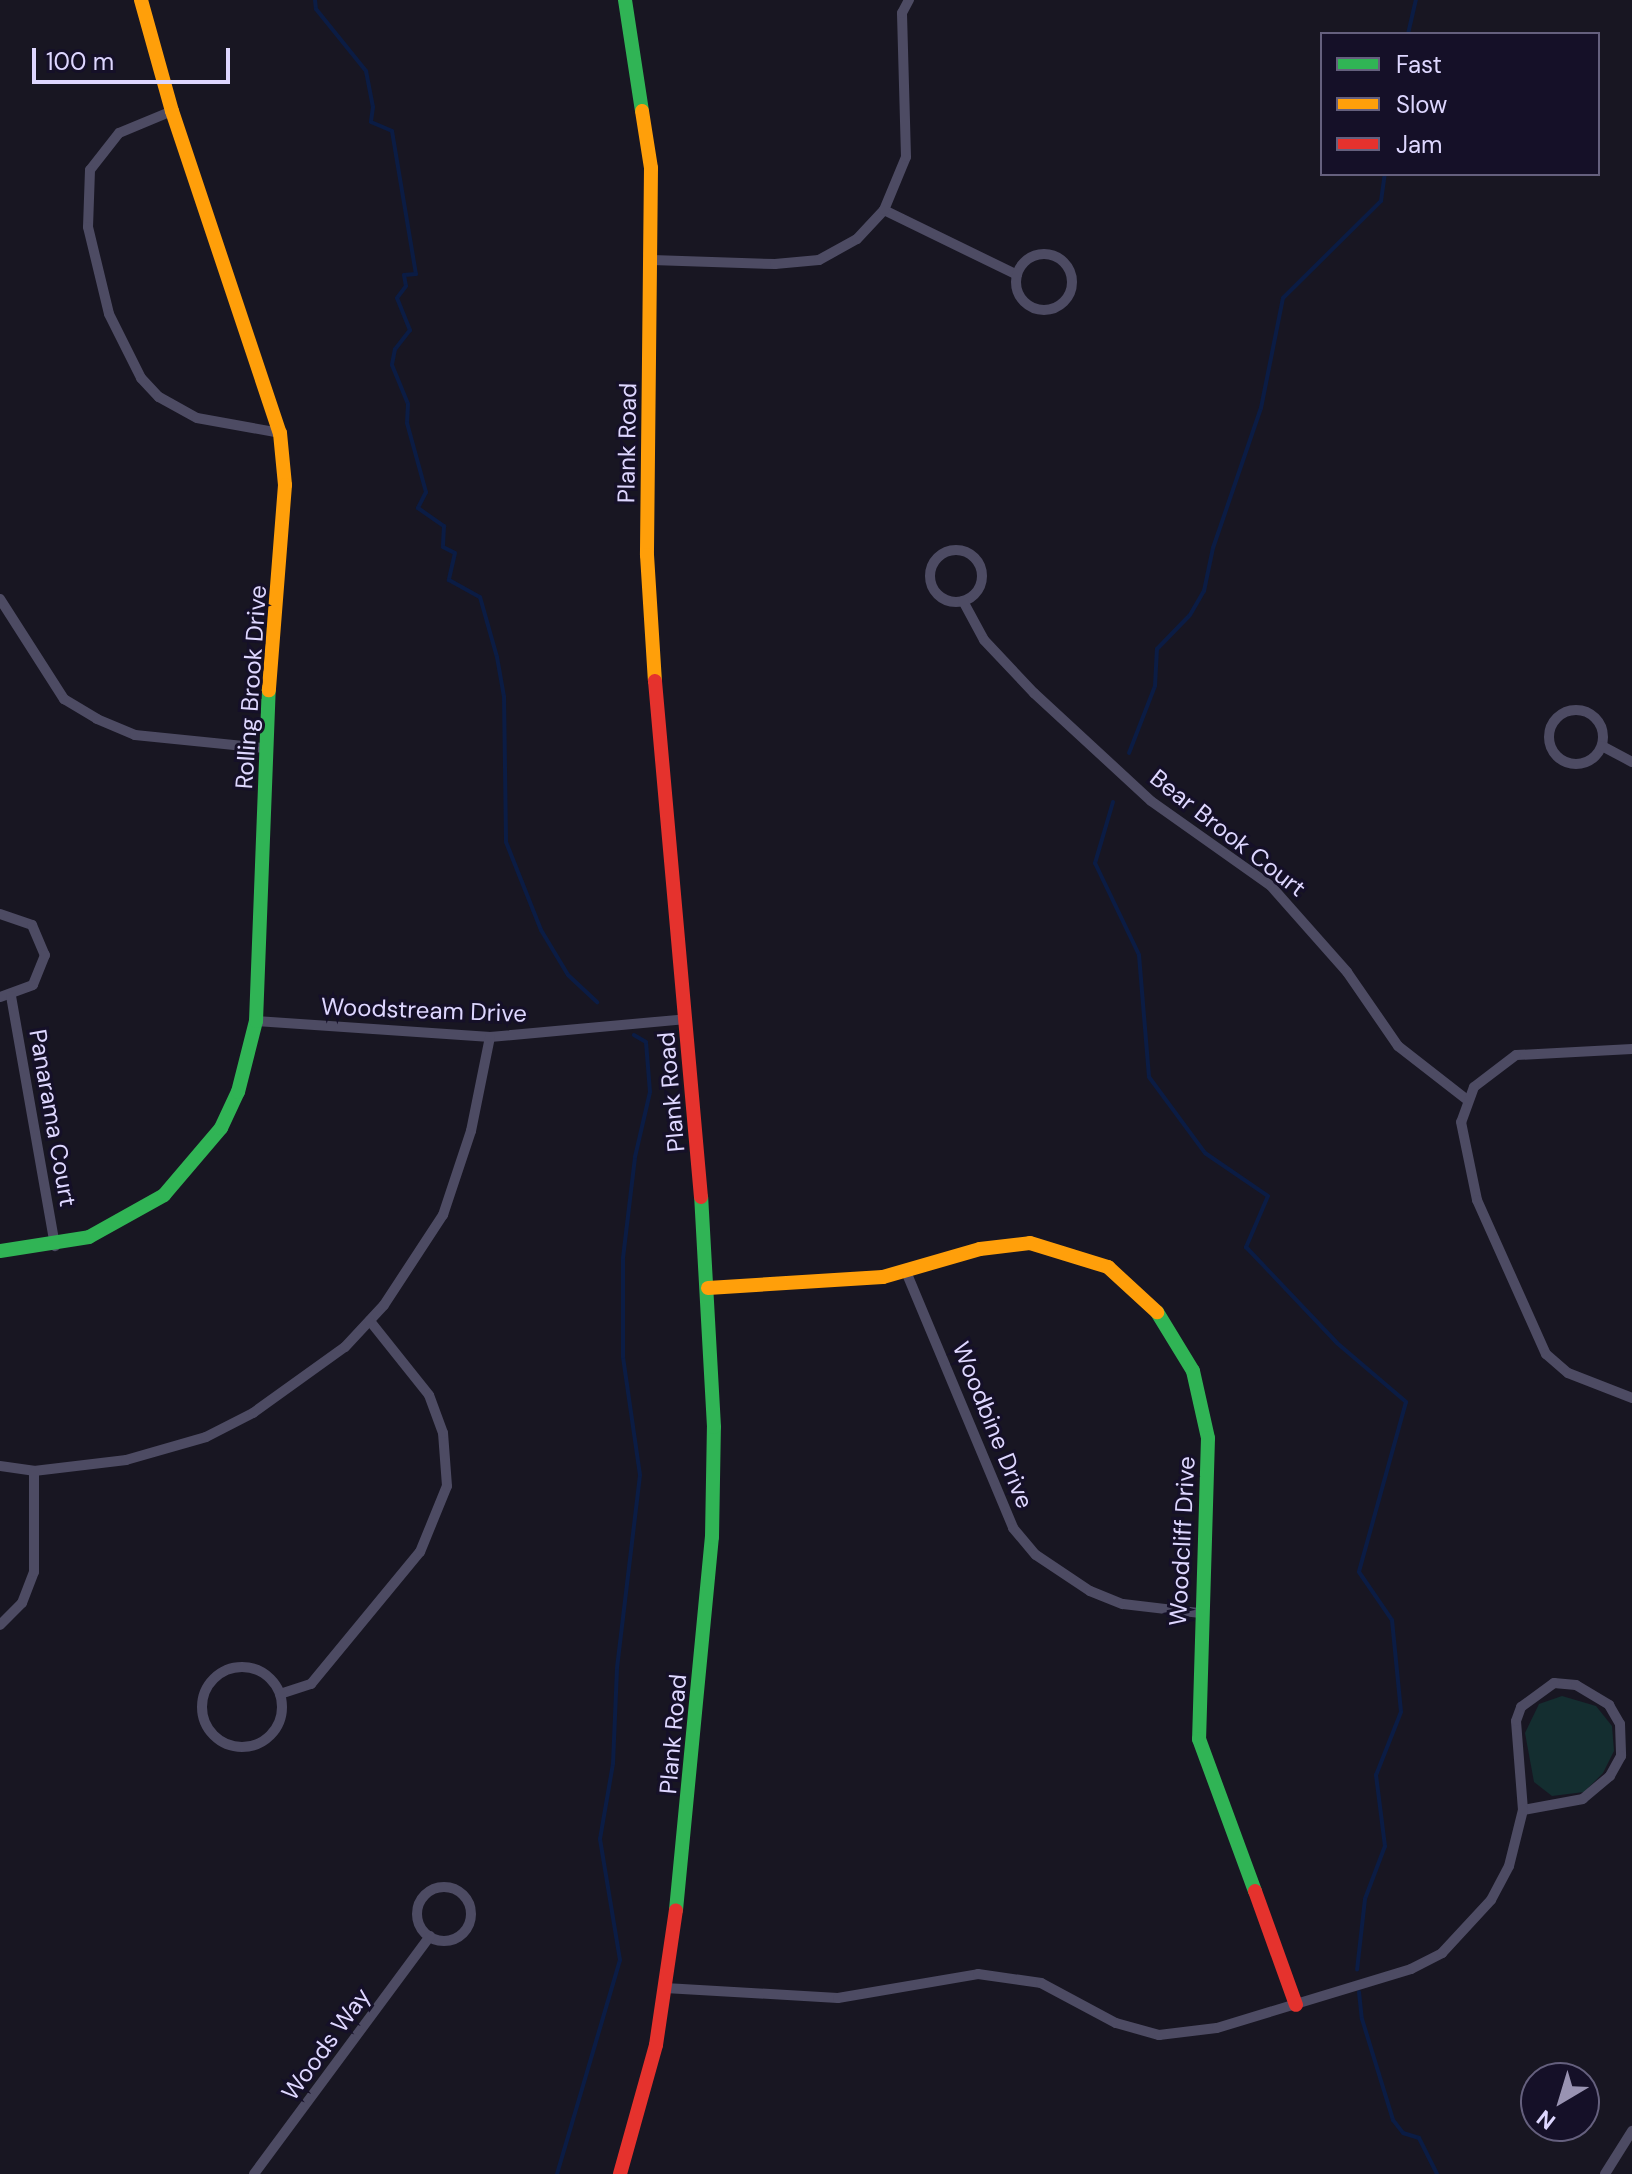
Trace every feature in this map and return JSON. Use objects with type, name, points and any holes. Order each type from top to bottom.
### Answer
[{"type":"street","name":"Rolling Brook Drive","points":[[0,1251],[55,1246],[114,1225],[164,1195],[195,1163],[221,1128],[238,1092],[256,1021],[265,841],[264,748],[281,579],[285,485],[280,433],[172,111],[141,0]]},
{"type":"street","name":"Plank Road","points":[[620,2174],[629,2154],[665,1988],[685,1851],[712,1537],[708,1288],[686,1019],[663,804],[647,555],[651,168],[625,0]]},
{"type":"street","points":[[652,260],[775,264],[819,260],[845,249],[884,210],[906,157],[902,13],[909,0]]},
{"type":"street","points":[[172,111],[119,133],[90,170],[88,227],[109,314],[141,378],[159,397],[197,418],[280,433]]},
{"type":"street","points":[[884,210],[1017,275]]},
{"type":"street","points":[[1046,254],[1067,265],[1071,288],[1057,306],[1033,307],[1021,298],[1017,275],[1025,261],[1046,254]]},
{"type":"street","points":[[950,551],[966,552],[981,570],[980,586],[963,601],[947,600],[931,583],[936,560],[950,551]]},
{"type":"street","points":[[0,599],[64,699],[97,719],[135,735],[264,748]]},
{"type":"street","name":"Bear Brook Court","points":[[963,601],[984,640],[1034,693],[1151,801],[1271,886],[1347,972],[1398,1046],[1466,1099]]},
{"type":"street","points":[[1567,711],[1583,711],[1600,725],[1602,746],[1592,759],[1570,763],[1551,749],[1551,726],[1567,711]]},
{"type":"street","points":[[1602,746],[1632,762]]},
{"type":"street","name":"Panarama Court","points":[[0,914],[26,920],[44,947],[38,978],[6,996],[55,1246]]},
{"type":"street","name":"Woodstream Drive","points":[[256,1021],[490,1037],[686,1019]]},
{"type":"street","points":[[0,1466],[34,1471],[126,1460],[206,1437],[271,1401],[345,1347],[370,1321],[426,1247],[443,1215],[471,1131],[490,1037]]},
{"type":"street","points":[[1631,1053],[1516,1055],[1487,1074],[1466,1099],[1463,1145],[1477,1200],[1546,1354],[1568,1373],[1632,1398]]},
{"type":"street","name":"Woodcliff Drive","points":[[708,1288],[907,1274],[1006,1243],[1052,1246],[1108,1267],[1160,1314],[1193,1371],[1208,1438],[1200,1613],[1199,1739],[1296,2005]]},
{"type":"street","name":"Woodbine Drive","points":[[907,1274],[1013,1528],[1036,1555],[1090,1591],[1123,1604],[1200,1613]]},
{"type":"street","points":[[280,1694],[311,1684],[411,1564],[432,1533],[447,1486],[443,1433],[429,1395],[370,1321]]},
{"type":"street","points":[[0,1625],[22,1603],[34,1572],[34,1471]]},
{"type":"street","points":[[227,1669],[259,1670],[280,1694],[279,1724],[257,1744],[227,1744],[209,1730],[203,1716],[204,1692],[227,1669]]},
{"type":"street","points":[[665,1988],[838,1998],[978,1974],[1041,1983],[1116,2023],[1159,2035],[1217,2028],[1411,1969],[1442,1953],[1491,1900],[1509,1866],[1523,1810],[1514,1734],[1521,1707],[1554,1683],[1595,1694],[1620,1724],[1621,1756],[1610,1776],[1583,1799],[1523,1810]]},
{"type":"street","points":[[445,1887],[459,1892],[471,1910],[464,1931],[452,1939],[430,1936],[418,1917],[424,1896],[445,1887]]},
{"type":"street","name":"Woods Way","points":[[254,2174],[430,1936]]},
{"type":"street","points":[[1605,2174],[1632,2131]]},
{"type":"green space","points":[[1562,1696],[1596,1706],[1612,1726],[1614,1751],[1603,1773],[1584,1792],[1552,1796],[1534,1782],[1525,1733],[1539,1704]]},
{"type":"waterway","points":[[315,0],[316,9],[366,71],[373,107],[371,122],[392,131],[416,274],[404,275],[406,286],[397,298],[410,330],[395,349],[392,365],[408,404],[407,423],[426,492],[418,508],[444,526],[443,547],[455,553],[449,580],[480,597],[497,657],[504,696],[506,842],[541,930],[568,975],[597,1002]]},
{"type":"waterway","points":[[1408,32],[1416,0]]},
{"type":"waterway","points":[[1129,753],[1155,686],[1157,649],[1190,615],[1204,591],[1213,548],[1261,408],[1283,298],[1381,201],[1385,176]]},
{"type":"waterway","points":[[1113,802],[1095,863],[1139,955],[1149,1077],[1205,1153],[1268,1196],[1246,1247],[1337,1343],[1406,1402],[1359,1572],[1392,1620],[1401,1712],[1376,1775],[1385,1846],[1365,1899],[1357,1970]]},
{"type":"waterway","points":[[557,2174],[620,1960],[600,1839],[613,1764],[617,1668],[640,1475],[623,1357],[623,1258],[635,1157],[650,1092],[646,1042],[634,1035]]},
{"type":"waterway","points":[[1359,1992],[1362,2019],[1393,2120],[1403,2133],[1419,2138],[1437,2174]]},
{"type":"traffic: fast","points":[[625,0],[642,111]]},
{"type":"traffic: fast","points":[[0,1251],[89,1237],[164,1195],[221,1128],[238,1092],[256,1021],[269,690]]},
{"type":"traffic: fast","points":[[676,1910],[712,1537],[714,1427],[701,1197]]},
{"type":"traffic: fast","points":[[1157,1312],[1193,1371],[1208,1438],[1199,1739],[1255,1891]]},
{"type":"traffic: slow","points":[[141,0],[172,111],[280,433],[285,485],[269,690]]},
{"type":"traffic: slow","points":[[642,111],[651,168],[647,555],[655,681]]},
{"type":"traffic: slow","points":[[708,1288],[883,1277],[980,1249],[1030,1243],[1108,1267],[1157,1312]]},
{"type":"traffic: jam","points":[[655,681],[701,1197]]},
{"type":"traffic: jam","points":[[1255,1891],[1296,2005]]},
{"type":"traffic: jam","points":[[620,2174],[656,2045],[676,1910]]}]
